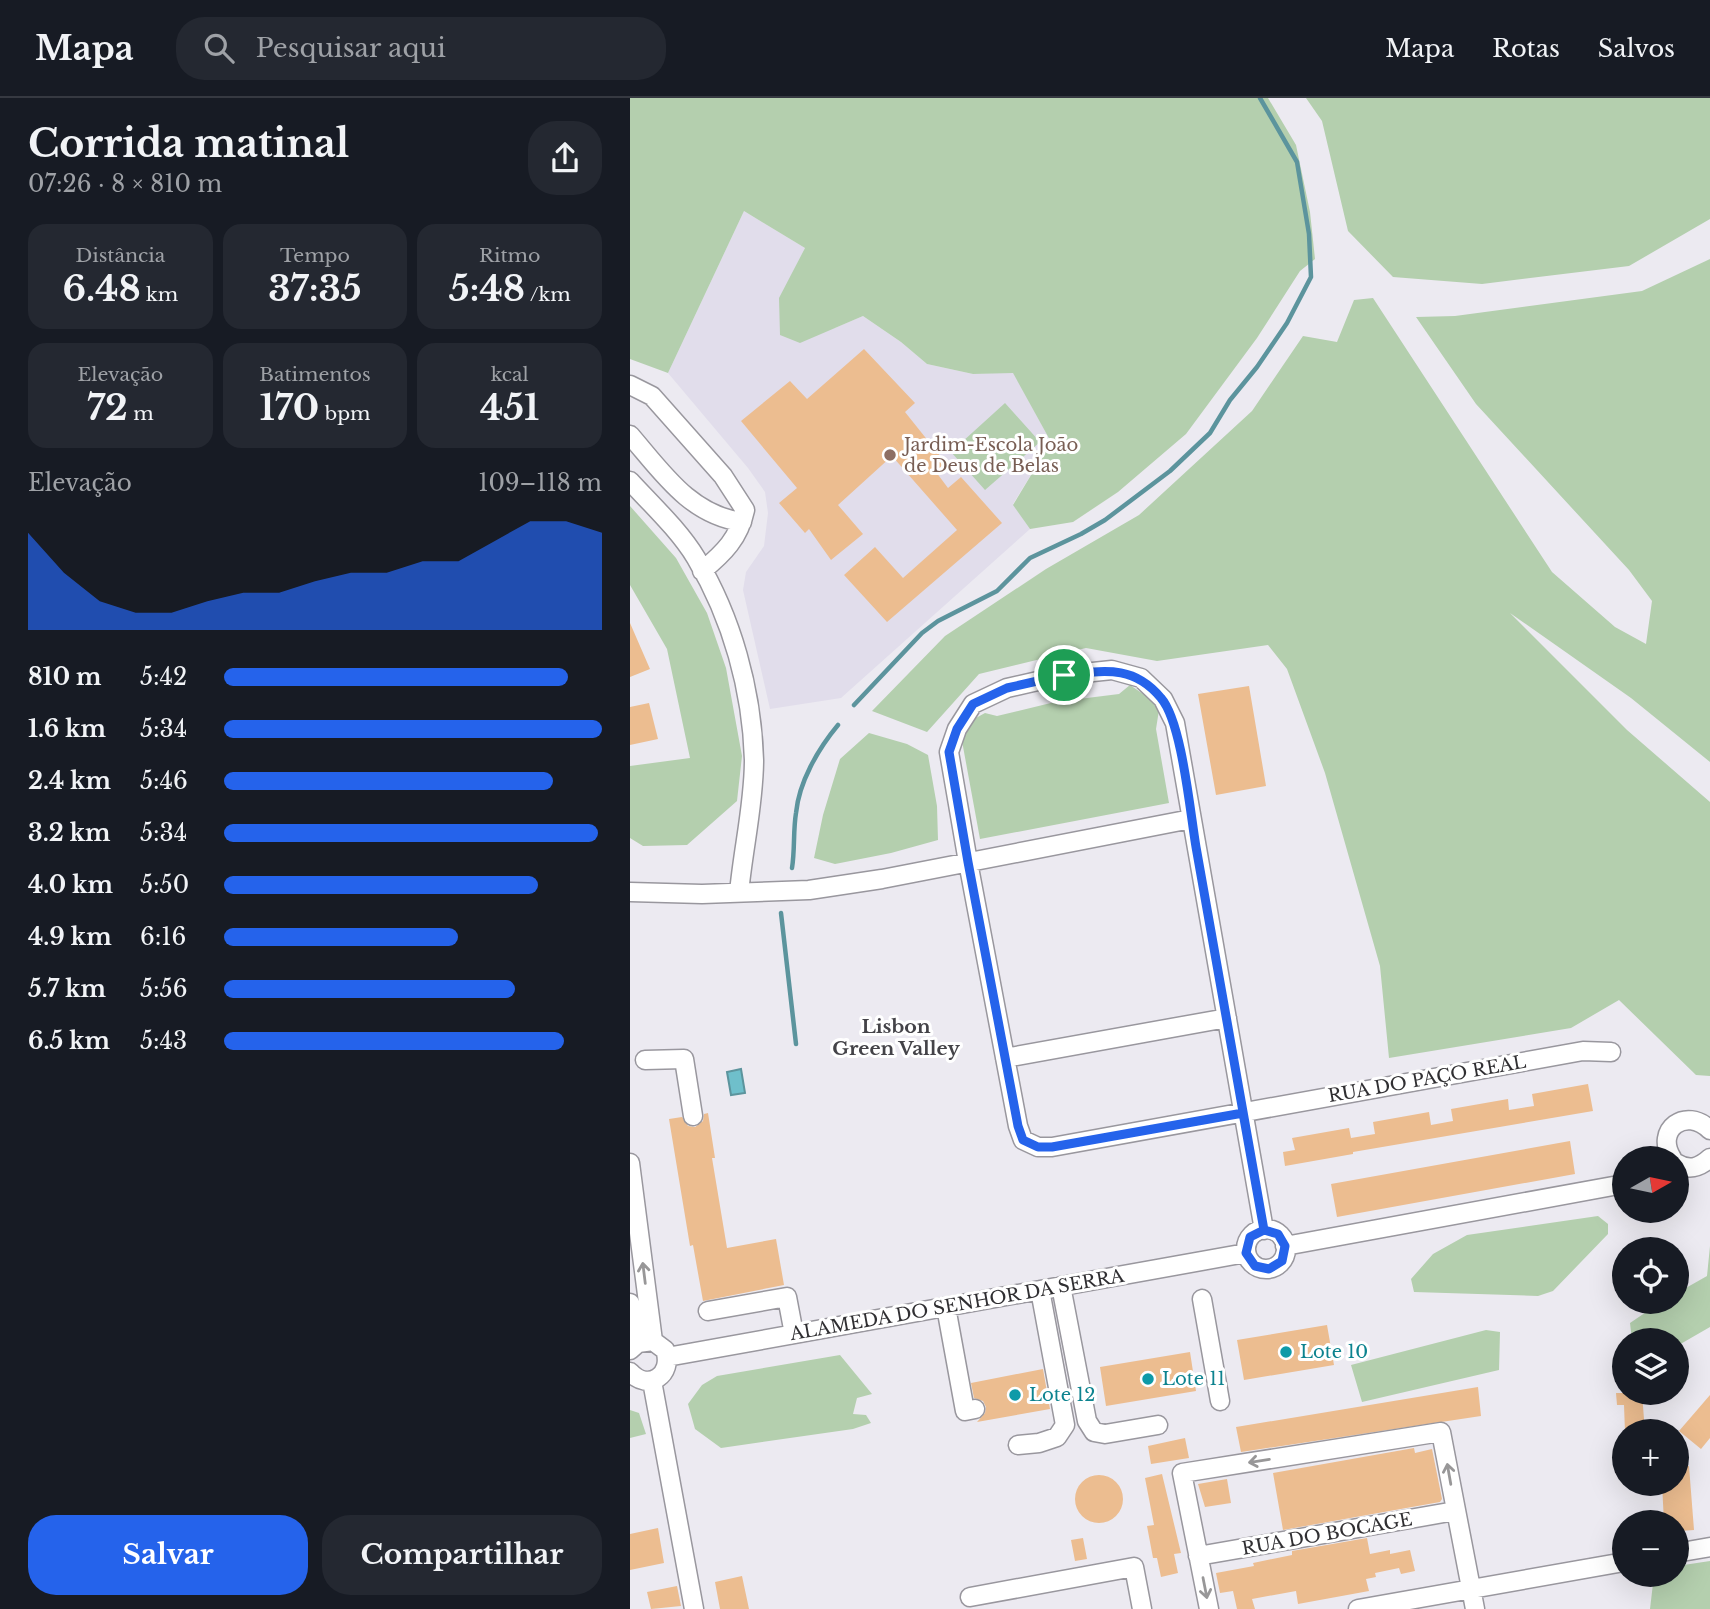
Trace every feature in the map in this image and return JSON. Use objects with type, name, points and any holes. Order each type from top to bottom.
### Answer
[{"type":"street","points":[[630,385],[652,396],[723,476],[744,510],[741,528],[722,555],[702,570]]},
{"type":"street","points":[[630,435],[679,491],[698,507],[709,514],[742,522]]},
{"type":"street","points":[[630,481],[695,556],[718,601],[740,662],[750,714],[754,762],[738,893]]},
{"type":"street","name":"RUA DO PAÇO REAL","points":[[1264,1230],[1243,1113],[1227,1018],[1191,819],[1175,723],[1163,699],[1141,678],[1112,670],[1064,675],[1007,688],[973,704],[957,729],[949,752],[1005,1058],[1023,1140],[1038,1147],[1052,1147],[1243,1113],[1583,1051],[1611,1052]]},
{"type":"street","points":[[630,892],[738,893],[809,890],[882,879],[1191,819]]},
{"type":"street","points":[[1005,1058],[1227,1018]]},
{"type":"street","points":[[645,1060],[684,1059],[693,1116]]},
{"type":"street","points":[[1666,1146],[1676,1124],[1685,1120],[1704,1123],[1710,1130]]},
{"type":"street","points":[[1689,1168],[1703,1165],[1710,1158]]},
{"type":"street","points":[[630,1163],[640,1345]]},
{"type":"street","points":[[1285,1246],[1612,1186]]},
{"type":"street","points":[[1264,1230],[1278,1234],[1285,1246],[1282,1261],[1269,1269],[1255,1266],[1246,1253],[1250,1237],[1264,1230]]},
{"type":"street","name":"ALAMEDA DO SENHOR DA SERRA","points":[[667,1357],[1246,1253]]},
{"type":"street","points":[[1061,1286],[1085,1395],[1087,1421],[1094,1432],[1105,1434],[1158,1425]]},
{"type":"street","points":[[1018,1445],[1039,1443],[1057,1437],[1065,1425],[1040,1290]]},
{"type":"street","points":[[708,1311],[787,1297],[794,1334]]},
{"type":"street","points":[[1202,1299],[1220,1401]]},
{"type":"street","points":[[630,1303],[640,1345]]},
{"type":"street","points":[[946,1307],[965,1411],[975,1409]]},
{"type":"street","points":[[630,1372],[635,1378],[652,1381],[665,1372],[665,1350],[640,1345]]},
{"type":"street","points":[[652,1381],[694,1609]]},
{"type":"street","points":[[1209,1609],[1182,1473],[1441,1432],[1475,1609]]},
{"type":"street","name":"RUA DO BOCAGE","points":[[1198,1556],[1455,1511]]},
{"type":"street","points":[[1689,1551],[1710,1547]]},
{"type":"street","points":[[1358,1609],[1612,1564]]},
{"type":"street","points":[[970,1597],[1134,1567],[1142,1609]]},
{"type":"shaded area","name":"Jardim-Escola João de Deus de Belas","points":[[744,211],[805,248],[796,266],[835,328],[863,316],[927,364],[973,374],[1013,372],[1051,442],[1013,504],[1030,529],[841,698],[770,709],[743,590],[746,572],[764,546],[768,513],[765,492],[668,373]]},
{"type":"green space","points":[[630,98],[1268,98],[1296,145],[1310,212],[1315,259],[1300,271],[1257,338],[1186,434],[1118,492],[1073,522],[1030,529],[1013,505],[1051,442],[1013,373],[973,374],[927,364],[863,316],[800,343],[780,335],[779,298],[805,248],[744,211],[668,373],[630,359]]},
{"type":"green space","points":[[1306,98],[1710,98],[1710,219],[1629,266],[1482,284],[1393,277],[1348,231],[1322,121]]},
{"type":"green space","points":[[1710,259],[1710,762],[1631,698],[1510,613],[1627,730],[1710,802],[1710,1076],[1696,1075],[1619,1000],[1571,1028],[1389,1058],[1380,966],[1325,773],[1287,669],[1268,645],[1157,661],[1086,648],[979,674],[927,732],[872,711],[945,636],[1046,569],[1139,515],[1252,411],[1303,336],[1337,342],[1354,300],[1373,298],[1552,572],[1615,627],[1646,644],[1652,601],[1629,570],[1476,404],[1416,317],[1455,316],[1642,291]]},
{"type":"green space","points":[[1005,403],[1040,442],[985,490],[951,452]]},
{"type":"green space","points":[[630,506],[676,558],[707,613],[726,668],[742,756],[737,801],[687,845],[643,846],[630,838],[630,766],[690,758],[667,649],[630,585]]},
{"type":"green space","points":[[1130,685],[1149,698],[1159,710],[1156,729],[1169,803],[980,839],[962,741],[974,719],[985,713],[997,716],[1055,702],[1119,694]]},
{"type":"green space","points":[[869,733],[907,744],[928,755],[937,806],[938,840],[835,864],[814,858],[823,815],[840,759]]},
{"type":"green space","points":[[1598,1216],[1608,1224],[1608,1234],[1553,1291],[1538,1296],[1414,1292],[1411,1279],[1433,1254],[1467,1235]]},
{"type":"green space","points":[[1710,1246],[1710,1327],[1689,1339],[1689,1328],[1631,1328],[1630,1323],[1643,1314],[1689,1314],[1689,1286],[1707,1276]]},
{"type":"green space","points":[[1486,1330],[1500,1332],[1499,1370],[1362,1402],[1351,1365]]},
{"type":"green space","points":[[840,1355],[872,1394],[857,1398],[853,1414],[866,1415],[871,1423],[853,1429],[721,1448],[695,1429],[688,1404],[702,1385],[717,1376]]},
{"type":"green space","points":[[630,1410],[639,1413],[646,1434],[630,1438]]},
{"type":"green space","points":[[1710,1561],[1710,1609],[1650,1609],[1653,1587],[1689,1587],[1689,1564]]},
{"type":"water","points":[[741,1069],[745,1093],[731,1095],[727,1072]]},
{"type":"building","points":[[864,349],[915,403],[905,412],[945,462],[936,472],[948,488],[961,477],[1002,523],[887,622],[844,575],[875,547],[903,578],[957,530],[892,456],[838,505],[863,534],[831,560],[809,529],[805,533],[779,503],[797,488],[741,421],[790,381],[807,399]]},
{"type":"building","points":[[630,623],[650,669],[630,677]]},
{"type":"building","points":[[1249,686],[1266,786],[1216,795],[1198,694]]},
{"type":"building","points":[[649,703],[658,739],[630,745],[630,707]]},
{"type":"building","points":[[1588,1084],[1593,1111],[1285,1166],[1283,1152],[1295,1150],[1292,1138],[1349,1128],[1351,1138],[1375,1134],[1373,1122],[1429,1112],[1431,1125],[1453,1121],[1451,1109],[1508,1099],[1509,1110],[1534,1106],[1532,1094]]},
{"type":"building","points":[[708,1113],[715,1158],[712,1158],[727,1248],[776,1239],[784,1285],[703,1301],[693,1245],[690,1246],[669,1119],[682,1117],[688,1126],[695,1127],[703,1121],[704,1114]]},
{"type":"building","points":[[1570,1141],[1575,1174],[1337,1217],[1331,1184]]},
{"type":"building","name":"Lote 10","points":[[1327,1325],[1334,1365],[1244,1380],[1237,1340]]},
{"type":"building","name":"Lote 11","points":[[1190,1352],[1196,1391],[1106,1406],[1100,1367]]},
{"type":"building","name":"Lote 12","points":[[1043,1369],[1050,1409],[977,1422],[985,1413],[986,1407],[983,1401],[974,1398],[971,1383]]},
{"type":"building","points":[[1478,1387],[1481,1416],[1241,1452],[1236,1427]]},
{"type":"building","points":[[1710,1395],[1710,1438],[1701,1449],[1689,1439],[1689,1419]]},
{"type":"building","points":[[1624,1405],[1643,1405],[1644,1419],[1625,1419]]},
{"type":"building","points":[[1185,1438],[1189,1458],[1151,1464],[1148,1446]]},
{"type":"building","points":[[1414,1448],[1415,1453],[1432,1449],[1442,1499],[1440,1502],[1283,1530],[1273,1473]]},
{"type":"building","points":[[1689,1466],[1694,1530],[1689,1530],[1689,1510],[1663,1510],[1663,1496],[1689,1496]]},
{"type":"building","points":[[1162,1474],[1181,1553],[1174,1554],[1178,1573],[1161,1577],[1157,1558],[1153,1558],[1147,1526],[1154,1525],[1145,1478]]},
{"type":"building","points":[[1099,1475],[1116,1482],[1123,1499],[1116,1516],[1099,1523],[1082,1516],[1075,1499],[1082,1482]]},
{"type":"building","points":[[1227,1479],[1231,1503],[1205,1507],[1198,1484]]},
{"type":"building","points":[[658,1528],[664,1563],[630,1570],[630,1534]]},
{"type":"building","points":[[1083,1538],[1087,1559],[1075,1561],[1071,1540]]},
{"type":"building","points":[[1367,1538],[1370,1554],[1410,1550],[1415,1571],[1401,1574],[1399,1568],[1375,1573],[1376,1577],[1366,1579],[1369,1591],[1298,1604],[1296,1591],[1252,1599],[1255,1609],[1237,1609],[1233,1591],[1220,1593],[1216,1573],[1292,1555],[1292,1551]]},
{"type":"building","points":[[742,1576],[749,1609],[720,1609],[715,1582]]},
{"type":"building","points":[[677,1586],[681,1606],[651,1609],[647,1592]]},
{"type":"waterway","points":[[854,705],[922,633],[938,621],[997,591],[1030,558],[1105,520],[1170,471],[1210,433],[1230,400],[1287,323],[1311,277],[1309,234],[1297,162],[1260,98]]},
{"type":"waterway","points":[[792,868],[795,820],[801,790],[817,755],[838,725]]},
{"type":"waterway","points":[[781,913],[796,1044]]},
{"type":"place","name":"Jardim-Escola João de Deus de Belas","points":[[890,455]]},
{"type":"place","name":"Lote 10","points":[[1286,1352]]},
{"type":"place","name":"Lote 11","points":[[1148,1379]]},
{"type":"place","name":"Lote 12","points":[[1015,1395]]},
{"type":"district","name":"Lisbon Green Valley","points":[[896,1037]]},
{"type":"route","points":[[1064,675],[1007,688],[973,704],[957,729],[949,752],[1018,1126],[1023,1140],[1038,1147],[1052,1147],[1243,1113],[1264,1230],[1250,1237],[1246,1253],[1255,1266],[1269,1269],[1282,1261],[1285,1246],[1278,1234],[1264,1230],[1175,723],[1163,699],[1141,678],[1112,670],[1064,675]]}]
